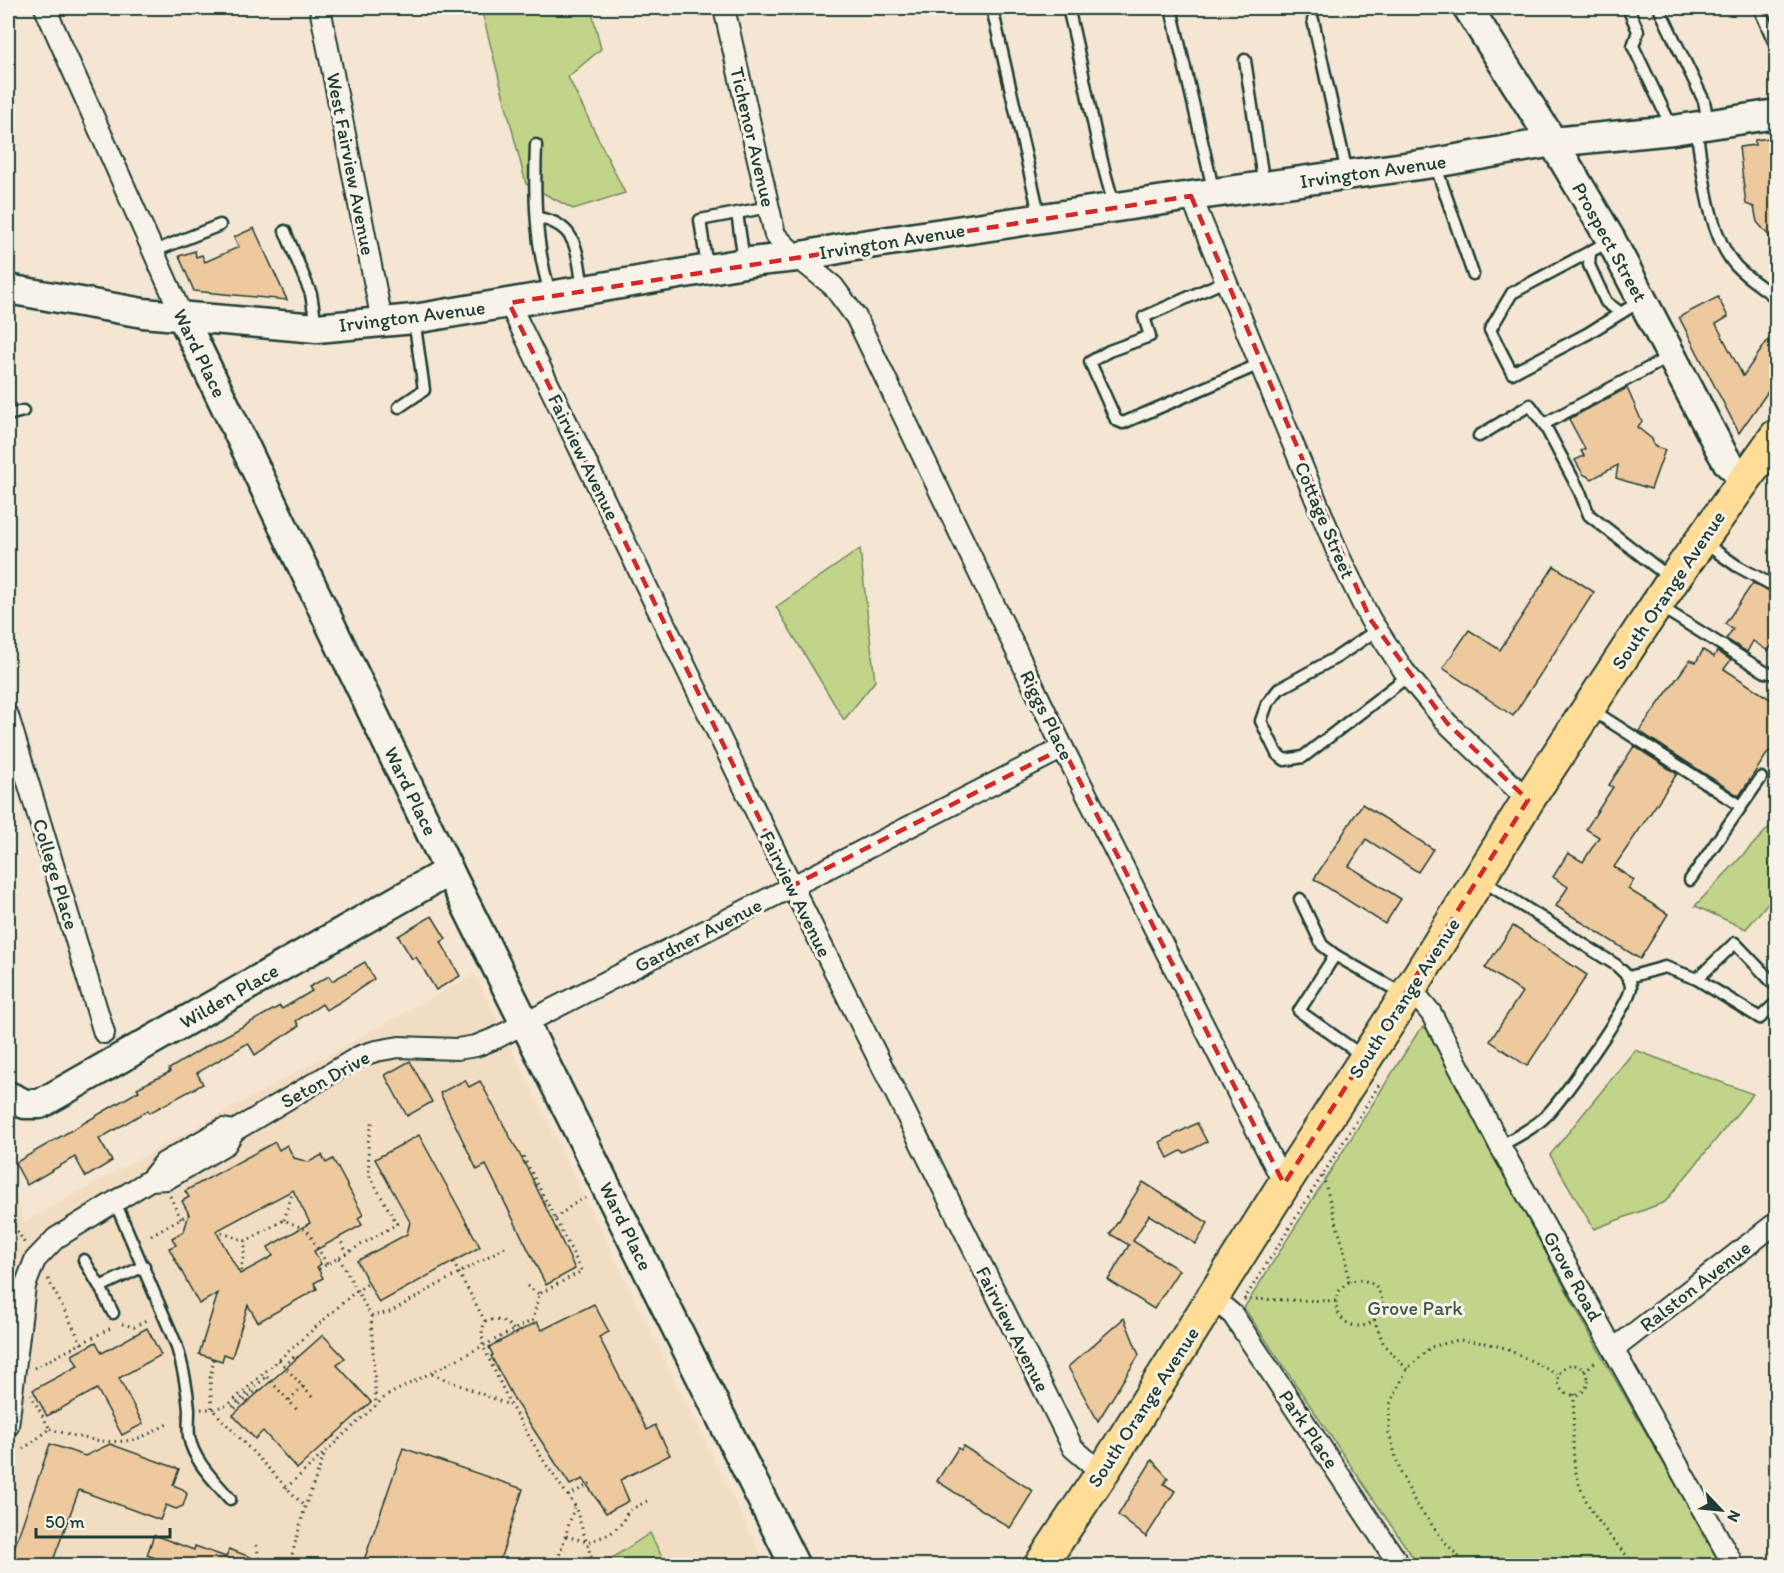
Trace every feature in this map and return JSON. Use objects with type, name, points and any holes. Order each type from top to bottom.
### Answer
[{"type":"main road","name":"Prospect Street","points":[[1468,8],[1553,142],[1601,246],[1632,306],[1671,355],[1721,451],[1728,462],[1745,479]]},
{"type":"main road","name":"Irvington Avenue","points":[[8,289],[143,313],[317,328],[414,319],[744,263],[797,257],[1040,218],[1434,163],[1553,142],[1693,127],[1776,114]]},
{"type":"main road","name":"Ward Place","points":[[183,318],[449,871],[795,1566]]},
{"type":"main road","name":"South Orange Avenue","points":[[1050,1560],[1102,1473],[1233,1299],[1284,1184],[1376,1067],[1408,992],[1528,800],[1664,592],[1745,479],[1770,449]]},
{"type":"main road","name":"Wilden Place","points":[[8,1096],[25,1104],[40,1104],[449,871]]},
{"type":"street","name":"Ward Place","points":[[45,8],[183,318]]},
{"type":"street","name":"West Fairview Avenue","points":[[320,8],[382,321]]},
{"type":"street","name":"Tichenor Avenue","points":[[724,8],[775,235],[797,257]]},
{"type":"street","name":"Cottage Street","points":[[1202,195],[1225,280],[1339,556],[1370,619],[1408,676],[1447,723],[1528,800]]},
{"type":"street","name":"Riggs Place","points":[[797,257],[833,286],[856,317],[1063,748],[1284,1184]]},
{"type":"street","name":"Fairview Avenue","points":[[509,303],[792,886],[1073,1448],[1102,1473]]},
{"type":"street","name":"College Place","points":[[8,716],[105,1033]]},
{"type":"street","name":"Gardner Avenue","points":[[525,1023],[1063,748]]},
{"type":"street","name":"Grove Road","points":[[1408,992],[1431,1013],[1500,1146],[1734,1566]]},
{"type":"street","name":"Seton Drive","points":[[8,1426],[25,1286],[30,1270],[41,1252],[56,1238],[115,1202],[158,1184],[164,1163],[223,1129],[234,1131],[360,1056],[399,1047],[457,1049],[476,1046],[525,1023]]},
{"type":"street","name":"Ralston Avenue","points":[[1614,1349],[1776,1223]]},
{"type":"street","name":"Park Place","points":[[1233,1299],[1233,1315],[1400,1566]]},
{"type":"lane","points":[[992,8],[1040,218]]},
{"type":"lane","points":[[1068,8],[1107,184],[1115,207]]},
{"type":"lane","points":[[1171,8],[1202,195]]},
{"type":"lane","points":[[1628,8],[1638,31],[1633,46],[1693,127],[1708,204],[1724,248],[1736,266],[1776,298]]},
{"type":"lane","points":[[1659,8],[1704,101],[1693,127]]},
{"type":"lane","points":[[1760,8],[1776,46]]},
{"type":"lane","points":[[1313,20],[1347,174]]},
{"type":"lane","points":[[1245,60],[1264,187]]},
{"type":"lane","points":[[536,146],[534,189],[544,274],[551,295]]},
{"type":"lane","points":[[1434,163],[1473,274]]},
{"type":"lane","points":[[707,269],[700,220],[769,207]]},
{"type":"lane","points":[[737,213],[744,263]]},
{"type":"lane","points":[[538,218],[563,227],[569,232],[575,246],[584,290]]},
{"type":"lane","points":[[153,252],[220,225]]},
{"type":"lane","points":[[285,231],[311,294],[317,328]]},
{"type":"lane","points":[[1601,246],[1512,293],[1490,330],[1512,373],[1587,334],[1632,306]]},
{"type":"lane","points":[[1225,280],[1144,317],[1150,336],[1109,351],[1089,362],[1116,420],[1123,423],[1260,364]]},
{"type":"lane","points":[[399,407],[423,390],[414,319]]},
{"type":"lane","points":[[1544,424],[1671,355]]},
{"type":"lane","points":[[1479,436],[1530,405],[1544,424],[1589,514],[1664,592],[1765,672],[1776,674]]},
{"type":"lane","points":[[8,415],[23,411]]},
{"type":"lane","points":[[1701,541],[1737,566],[1776,587]]},
{"type":"lane","points":[[1377,630],[1337,657],[1279,689],[1267,704],[1261,721],[1277,754],[1286,760],[1303,757],[1408,676]]},
{"type":"lane","points":[[1589,708],[1741,806]]},
{"type":"lane","points":[[1690,880],[1761,778]]},
{"type":"lane","points":[[1480,879],[1616,965],[1629,977],[1631,988],[1616,1018],[1563,1096],[1545,1117],[1500,1146]]},
{"type":"lane","points":[[1300,899],[1322,945],[1335,955],[1408,992]]},
{"type":"lane","points":[[1697,979],[1736,944],[1776,986]]},
{"type":"lane","points":[[1335,955],[1299,1011],[1376,1067]]},
{"type":"lane","points":[[1629,977],[1665,967],[1697,979],[1760,1018],[1776,1003]]},
{"type":"lane","points":[[115,1202],[176,1344],[183,1367],[189,1408],[189,1437],[194,1450],[203,1467],[230,1499]]},
{"type":"lane","points":[[84,1260],[113,1313]]},
{"type":"lane","points":[[100,1287],[144,1266]]},
{"type":"path","points":[[1233,1299],[1376,1067]]},
{"type":"path","points":[[319,1269],[397,1224],[369,1175],[369,1142],[373,1119]]},
{"type":"path","points":[[286,1488],[386,1396],[533,1320],[539,1294],[582,1271],[523,1156]]},
{"type":"path","points":[[1323,1176],[1345,1253],[1349,1282]]},
{"type":"path","points":[[158,1184],[181,1219]]},
{"type":"path","points":[[216,1231],[246,1241],[284,1220],[293,1190]]},
{"type":"path","points":[[555,1219],[586,1197]]},
{"type":"path","points":[[8,1209],[11,1220],[26,1245]]},
{"type":"path","points":[[151,1235],[189,1214]]},
{"type":"path","points":[[284,1220],[307,1230],[327,1264]]},
{"type":"path","points":[[339,1238],[347,1253]]},
{"type":"path","points":[[241,1271],[246,1241]]},
{"type":"path","points":[[371,1316],[390,1312],[505,1247]]},
{"type":"path","points":[[339,1258],[371,1316],[376,1406]]},
{"type":"path","points":[[453,1262],[485,1321],[482,1331],[483,1346],[511,1406],[575,1506],[594,1566]]},
{"type":"path","points":[[46,1275],[84,1348]]},
{"type":"path","points":[[1365,1281],[1377,1289],[1380,1294],[1381,1308],[1374,1319],[1360,1326],[1346,1322],[1337,1309],[1336,1301],[1338,1293],[1349,1282],[1365,1281]]},
{"type":"path","points":[[259,1392],[257,1390],[234,1409],[232,1407],[279,1360],[369,1283]]},
{"type":"path","points":[[527,1286],[539,1294]]},
{"type":"path","points":[[1233,1299],[1336,1301]]},
{"type":"path","points":[[485,1321],[492,1319],[502,1321],[514,1329],[518,1336]]},
{"type":"path","points":[[1374,1319],[1384,1345],[1407,1369]]},
{"type":"path","points":[[30,1370],[115,1325],[134,1327],[148,1320]]},
{"type":"path","points":[[1467,1566],[1444,1542],[1416,1504],[1397,1462],[1389,1433],[1390,1404],[1407,1369],[1431,1347],[1458,1340],[1505,1348],[1559,1375]]},
{"type":"path","points":[[284,1366],[296,1355],[298,1358]]},
{"type":"path","points":[[214,1359],[210,1378],[212,1409],[304,1507]]},
{"type":"path","points":[[279,1360],[313,1398]]},
{"type":"path","points":[[1568,1365],[1577,1365],[1584,1371],[1587,1379],[1587,1384],[1582,1391],[1574,1394],[1564,1392],[1558,1379],[1561,1371],[1568,1365]]},
{"type":"path","points":[[430,1373],[511,1406]]},
{"type":"path","points":[[189,1408],[212,1409],[228,1405],[265,1375]]},
{"type":"path","points":[[265,1375],[298,1411]]},
{"type":"path","points":[[288,1400],[303,1386]]},
{"type":"path","points":[[28,1390],[50,1429],[88,1440],[131,1440],[169,1423]]},
{"type":"path","points":[[1574,1394],[1574,1461],[1582,1491],[1603,1529],[1636,1566]]},
{"type":"path","points":[[23,1449],[50,1429]]},
{"type":"path","points":[[333,1436],[338,1440]]},
{"type":"path","points":[[289,1566],[304,1507],[326,1452]]},
{"type":"path","points":[[568,1496],[593,1482]]},
{"type":"path","points":[[566,1536],[588,1542],[610,1534],[618,1528],[628,1511],[647,1501]]},
{"type":"path","points":[[556,1566],[575,1506]]},
{"type":"path","points":[[256,1545],[260,1560],[258,1566]]},
{"type":"path","points":[[158,1566],[161,1560]]},
{"type":"highlighted area","points":[[1191,196],[1370,619],[1447,723],[1528,800],[1284,1184],[1063,748],[792,886],[509,303]]},
{"type":"shaded area","points":[[475,974],[766,1565],[8,1565],[8,1169],[24,1222]]},
{"type":"green space","points":[[481,8],[591,8],[601,49],[568,77],[625,193],[573,209],[526,184]]},
{"type":"green space","points":[[860,549],[875,681],[844,720],[776,607]]},
{"type":"green space","points":[[1776,820],[1776,893],[1746,929],[1695,906]]},
{"type":"green space","name":"Grove Park","points":[[1423,1027],[1432,1034],[1514,1194],[1600,1353],[1722,1565],[1418,1565],[1244,1308]]},
{"type":"green space","points":[[1635,1050],[1753,1094],[1665,1202],[1594,1229],[1550,1155]]},
{"type":"green space","points":[[650,1533],[663,1559],[653,1565],[611,1565],[608,1561]]},
{"type":"building","points":[[1776,137],[1776,244],[1757,222],[1754,207],[1746,204],[1739,147],[1755,145],[1755,140]]},
{"type":"building","points":[[254,228],[287,300],[194,291],[179,256],[195,251],[196,257],[202,255],[205,262],[239,247],[234,237]]},
{"type":"building","points":[[1718,297],[1728,317],[1716,324],[1743,376],[1768,340],[1776,346],[1776,380],[1739,433],[1679,317]]},
{"type":"building","points":[[1627,388],[1642,422],[1637,427],[1652,439],[1654,446],[1665,450],[1651,489],[1616,478],[1618,465],[1592,479],[1583,474],[1575,460],[1584,456],[1581,451],[1585,449],[1569,419]]},
{"type":"building","points":[[1554,566],[1594,592],[1513,716],[1443,668],[1469,630],[1500,650]]},
{"type":"building","points":[[1753,583],[1776,594],[1776,638],[1768,651],[1753,641],[1747,652],[1726,639],[1733,629],[1725,624]]},
{"type":"building","points":[[1703,650],[1714,657],[1717,651],[1731,660],[1724,669],[1776,703],[1776,756],[1769,751],[1739,796],[1639,731],[1690,660],[1696,662]]},
{"type":"building","points":[[1634,746],[1677,774],[1614,867],[1634,880],[1628,889],[1668,914],[1640,959],[1556,906],[1568,887],[1553,877],[1568,853],[1583,862],[1599,837],[1586,829],[1613,787],[1609,785]]},
{"type":"building","points":[[1362,804],[1433,849],[1418,872],[1366,839],[1349,866],[1401,899],[1385,924],[1314,879]]},
{"type":"building","points":[[432,916],[446,939],[441,942],[460,976],[436,990],[416,957],[412,959],[398,936]]},
{"type":"building","points":[[1513,926],[1587,975],[1527,1066],[1490,1041],[1522,992],[1485,968]]},
{"type":"building","points":[[365,962],[374,979],[340,1002],[326,1010],[322,1004],[296,1021],[299,1026],[255,1055],[248,1043],[197,1073],[203,1084],[149,1113],[148,1110],[99,1139],[112,1161],[86,1177],[75,1157],[27,1185],[15,1163],[139,1091],[137,1088],[170,1072],[169,1069],[205,1047],[280,1006],[282,1009],[312,991],[309,987],[329,976],[332,981]]},
{"type":"building","points":[[410,1061],[432,1102],[407,1116],[385,1075]]},
{"type":"building","points":[[465,1080],[469,1087],[480,1081],[529,1172],[575,1269],[546,1285],[486,1165],[477,1170],[440,1093]]},
{"type":"building","points":[[1197,1123],[1207,1142],[1185,1153],[1181,1151],[1168,1158],[1160,1142]]},
{"type":"building","points":[[419,1135],[480,1247],[379,1303],[357,1261],[407,1234],[410,1222],[375,1159]]},
{"type":"building","points":[[275,1142],[279,1150],[287,1145],[294,1158],[309,1162],[322,1155],[326,1163],[333,1159],[363,1215],[358,1218],[362,1225],[314,1251],[321,1264],[317,1267],[323,1278],[314,1283],[317,1289],[258,1322],[248,1305],[232,1357],[224,1354],[222,1361],[199,1354],[218,1293],[199,1304],[169,1248],[176,1245],[172,1238],[184,1231],[189,1214],[182,1201],[189,1197],[185,1191]],"holes":[[[293,1190],[310,1223],[268,1247],[273,1256],[240,1274],[216,1231]]]},
{"type":"building","points":[[1143,1182],[1208,1223],[1196,1244],[1149,1215],[1133,1241],[1179,1270],[1154,1309],[1108,1280],[1129,1245],[1110,1234]]},
{"type":"building","points":[[594,1304],[609,1332],[599,1337],[647,1430],[655,1425],[670,1455],[620,1480],[629,1501],[606,1513],[583,1479],[570,1485],[515,1401],[491,1356],[493,1355],[489,1347],[537,1322],[542,1330]]},
{"type":"building","points":[[1124,1318],[1139,1355],[1098,1421],[1068,1367]]},
{"type":"building","points":[[147,1328],[161,1355],[119,1378],[143,1424],[122,1435],[97,1389],[47,1416],[33,1390],[78,1366],[72,1355],[96,1342],[102,1353]]},
{"type":"building","points":[[323,1335],[345,1358],[337,1365],[371,1402],[297,1469],[263,1431],[255,1439],[233,1415]]},
{"type":"building","points":[[50,1444],[85,1456],[110,1444],[179,1469],[173,1485],[183,1489],[187,1494],[183,1506],[176,1509],[166,1505],[160,1520],[79,1490],[51,1566],[8,1566]]},
{"type":"building","points":[[963,1446],[1033,1491],[1010,1528],[937,1481],[958,1448],[961,1450]]},
{"type":"building","points":[[403,1448],[523,1489],[498,1566],[362,1566]]},
{"type":"building","points":[[1152,1460],[1168,1478],[1164,1484],[1175,1491],[1146,1537],[1118,1515]]},
{"type":"building","points":[[154,1535],[194,1550],[195,1546],[226,1557],[229,1549],[269,1564],[269,1566],[163,1566],[164,1561],[147,1555]]}]
